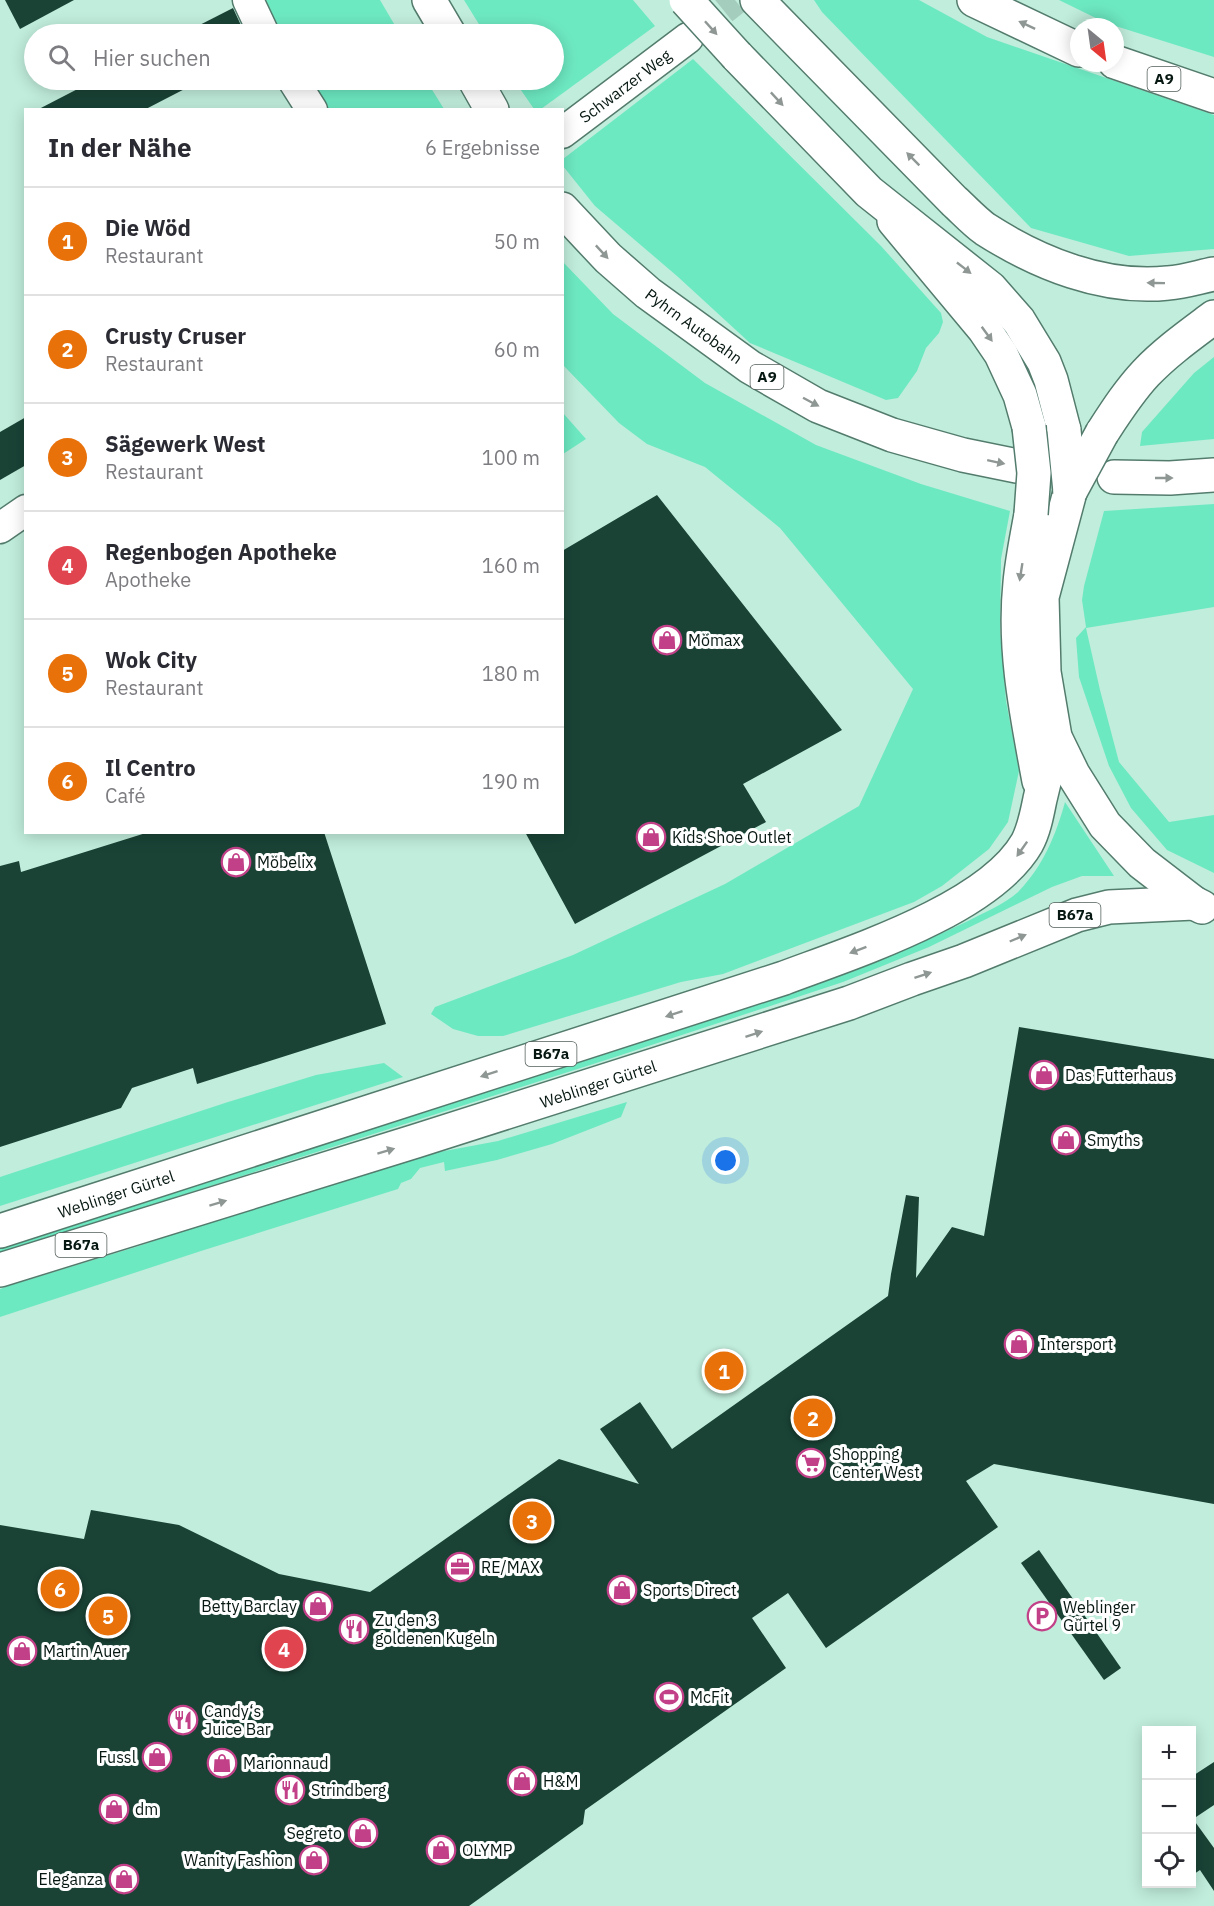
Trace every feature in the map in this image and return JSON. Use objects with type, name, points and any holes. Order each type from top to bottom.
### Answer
[{"type":"main road","points":[[429,0],[443,24]]},
{"type":"main road","points":[[686,0],[869,192],[984,329],[1001,354],[1020,395],[1029,427],[1034,473],[1031,514],[1020,584],[1018,622],[1020,678],[1041,795]]},
{"type":"main road","points":[[974,0],[1070,46]]},
{"type":"main road","points":[[767,11],[954,201],[983,227],[1016,247],[1073,272],[1125,282],[1168,283],[1214,274]]},
{"type":"main road","name":"A9","points":[[1124,65],[1214,96]]},
{"type":"main road","points":[[481,90],[491,108]]},
{"type":"main road","points":[[869,192],[990,288],[1019,321],[1044,362],[1064,430],[1066,506]]},
{"type":"main road","name":"Pyhrn Autobahn","points":[[564,211],[608,258],[648,293],[759,373],[818,406],[892,435],[963,455],[1017,466]]},
{"type":"main road","points":[[1204,908],[1142,863],[1105,825],[1073,774],[1055,737],[1044,672],[1042,597],[1066,506],[1102,434],[1144,374],[1180,341],[1214,317]]},
{"type":"main road","points":[[1114,477],[1170,478],[1214,475]]},
{"type":"main road","name":"Weblinger Gürtel","points":[[0,1231],[773,982],[881,941],[939,914],[983,889],[1008,868],[1027,842],[1035,821],[1055,737]]},
{"type":"main road","name":"Weblinger Gürtel","points":[[0,1270],[428,1138],[849,1003],[964,961],[1077,915],[1109,907],[1204,908]]},
{"type":"street","points":[[248,0],[259,24]]},
{"type":"street","name":"Schwarzer Weg","points":[[564,131],[688,38]]},
{"type":"street","points":[[299,90],[311,108]]},
{"type":"street","points":[[0,528],[24,511]]},
{"type":"green space","points":[[266,0],[380,0],[394,24],[276,24]]},
{"type":"green space","points":[[464,0],[633,0],[655,26],[542,108],[533,108],[521,90],[564,90],[564,24],[479,24]]},
{"type":"green space","points":[[814,0],[919,0],[987,37],[1070,66],[1070,72],[1089,72],[1214,115],[1214,249],[1129,256],[1031,228],[822,12]]},
{"type":"green space","points":[[1059,0],[1214,0],[1214,57],[1124,29],[1124,18],[1096,18]]},
{"type":"green space","points":[[693,59],[881,246],[941,313],[943,322],[939,333],[926,348],[917,371],[898,398],[886,400],[750,343],[677,276],[595,206],[564,167],[564,158]]},
{"type":"green space","points":[[313,90],[432,90],[443,108],[325,108]]},
{"type":"green space","points":[[564,263],[613,314],[705,383],[816,445],[921,484],[1010,511],[1001,559],[1000,631],[1006,701],[1019,771],[1008,822],[989,849],[942,886],[914,902],[723,974],[681,982],[503,1036],[478,1036],[453,1029],[431,1014],[435,1007],[573,955],[725,884],[859,806],[913,689],[780,528],[705,467],[647,444],[619,423],[564,366]]},
{"type":"green space","points":[[1214,357],[1214,439],[1140,446],[1142,432],[1194,373]]},
{"type":"green space","points":[[564,414],[586,439],[564,453]]},
{"type":"green space","points":[[1214,504],[1214,607],[1086,628],[1119,762],[1169,822],[1214,815],[1214,873],[1167,850],[1131,808],[1109,766],[1079,677],[1076,638],[1086,627],[1082,600],[1084,586],[1104,511]]},
{"type":"green space","points":[[1065,802],[1114,876],[1082,876],[1052,887],[929,947],[843,982],[0,1253],[0,1242],[779,995],[922,942],[995,908],[1019,891],[1048,850]]},
{"type":"green space","points":[[384,1063],[403,1077],[0,1206],[0,1177],[316,1075]]},
{"type":"green space","points":[[627,1102],[621,1117],[552,1144],[497,1160],[445,1171],[444,1162],[420,1168],[411,1179],[401,1183],[398,1189],[0,1317],[0,1289],[8,1286],[423,1155],[498,1141]]},
{"type":"building","points":[[5,0],[74,0],[29,24],[24,24],[20,29]]},
{"type":"building","points":[[233,8],[240,24],[202,24]]},
{"type":"building","points":[[76,90],[183,90],[148,108],[41,108]]},
{"type":"building","points":[[24,418],[24,466],[0,480],[0,432]]},
{"type":"building","name":"Mömax","points":[[657,495],[842,730],[743,784],[766,822],[575,924],[526,834],[564,834],[564,550]]},
{"type":"building","points":[[143,834],[325,834],[386,1024],[197,1084],[193,1068],[132,1088],[121,1108],[0,1147],[0,866],[19,861],[21,872]]},
{"type":"building","name":"Shopping Center West","points":[[1019,1027],[1214,1059],[1214,1504],[994,1464],[966,1481],[998,1527],[826,1648],[788,1593],[752,1618],[786,1668],[585,1810],[583,1824],[469,1906],[0,1906],[0,1525],[84,1539],[91,1510],[179,1525],[279,1574],[370,1592],[559,1459],[639,1484],[600,1429],[640,1402],[672,1449],[888,1296],[906,1195],[919,1197],[916,1278],[952,1227],[984,1236]]},
{"type":"building","points":[[1039,1550],[1121,1668],[1104,1680],[1021,1563]]},
{"type":"building","points":[[1214,1762],[1214,1805],[1196,1817],[1196,1780],[1196,1774]]},
{"type":"building","points":[[1196,1823],[1214,1848],[1214,1891],[1200,1870],[1196,1873]]},
{"type":"tunnel","points":[[688,38],[735,0]]},
{"type":"place","name":"Mömax","points":[[667,640]]},
{"type":"place","name":"Kids Shoe Outlet","points":[[651,837]]},
{"type":"place","name":"Möbelix","points":[[236,862]]},
{"type":"place","name":"Das Futterhaus","points":[[1044,1075]]},
{"type":"place","name":"Smyths","points":[[1066,1140]]},
{"type":"place","name":"Intersport","points":[[1019,1344]]},
{"type":"place","name":"Die Wöd","points":[[724,1371]]},
{"type":"place","name":"Crusty Cruser","points":[[813,1418]]},
{"type":"place","name":"Shopping Center West","points":[[811,1463]]},
{"type":"place","name":"Sägewerk West","points":[[532,1521]]},
{"type":"place","name":"RE/MAX","points":[[460,1567]]},
{"type":"place","name":"Il Centro","points":[[60,1589]]},
{"type":"place","name":"Sports Direct","points":[[622,1590]]},
{"type":"place","name":"Betty Barclay","points":[[318,1606]]},
{"type":"place","name":"Wok City","points":[[108,1616]]},
{"type":"place","name":"Weblinger Gürtel 9","points":[[1042,1616]]},
{"type":"place","name":"Zu den 3 goldenen Kugeln","points":[[354,1629]]},
{"type":"place","name":"Regenbogen Apotheke","points":[[284,1649]]},
{"type":"place","name":"Martin Auer","points":[[22,1651]]},
{"type":"place","name":"McFit","points":[[669,1697]]},
{"type":"place","name":"Candy‘s Juice Bar","points":[[183,1720]]},
{"type":"place","name":"Fussl","points":[[157,1757]]},
{"type":"place","name":"Marionnaud","points":[[222,1763]]},
{"type":"place","name":"H&M","points":[[522,1781]]},
{"type":"place","name":"Strindberg","points":[[290,1790]]},
{"type":"place","name":"dm","points":[[114,1809]]},
{"type":"place","name":"Segreto","points":[[363,1833]]},
{"type":"place","name":"OLYMP","points":[[441,1850]]},
{"type":"place","name":"Wanity Fashion","points":[[314,1860]]},
{"type":"place","name":"Eleganza","points":[[124,1879]]}]
